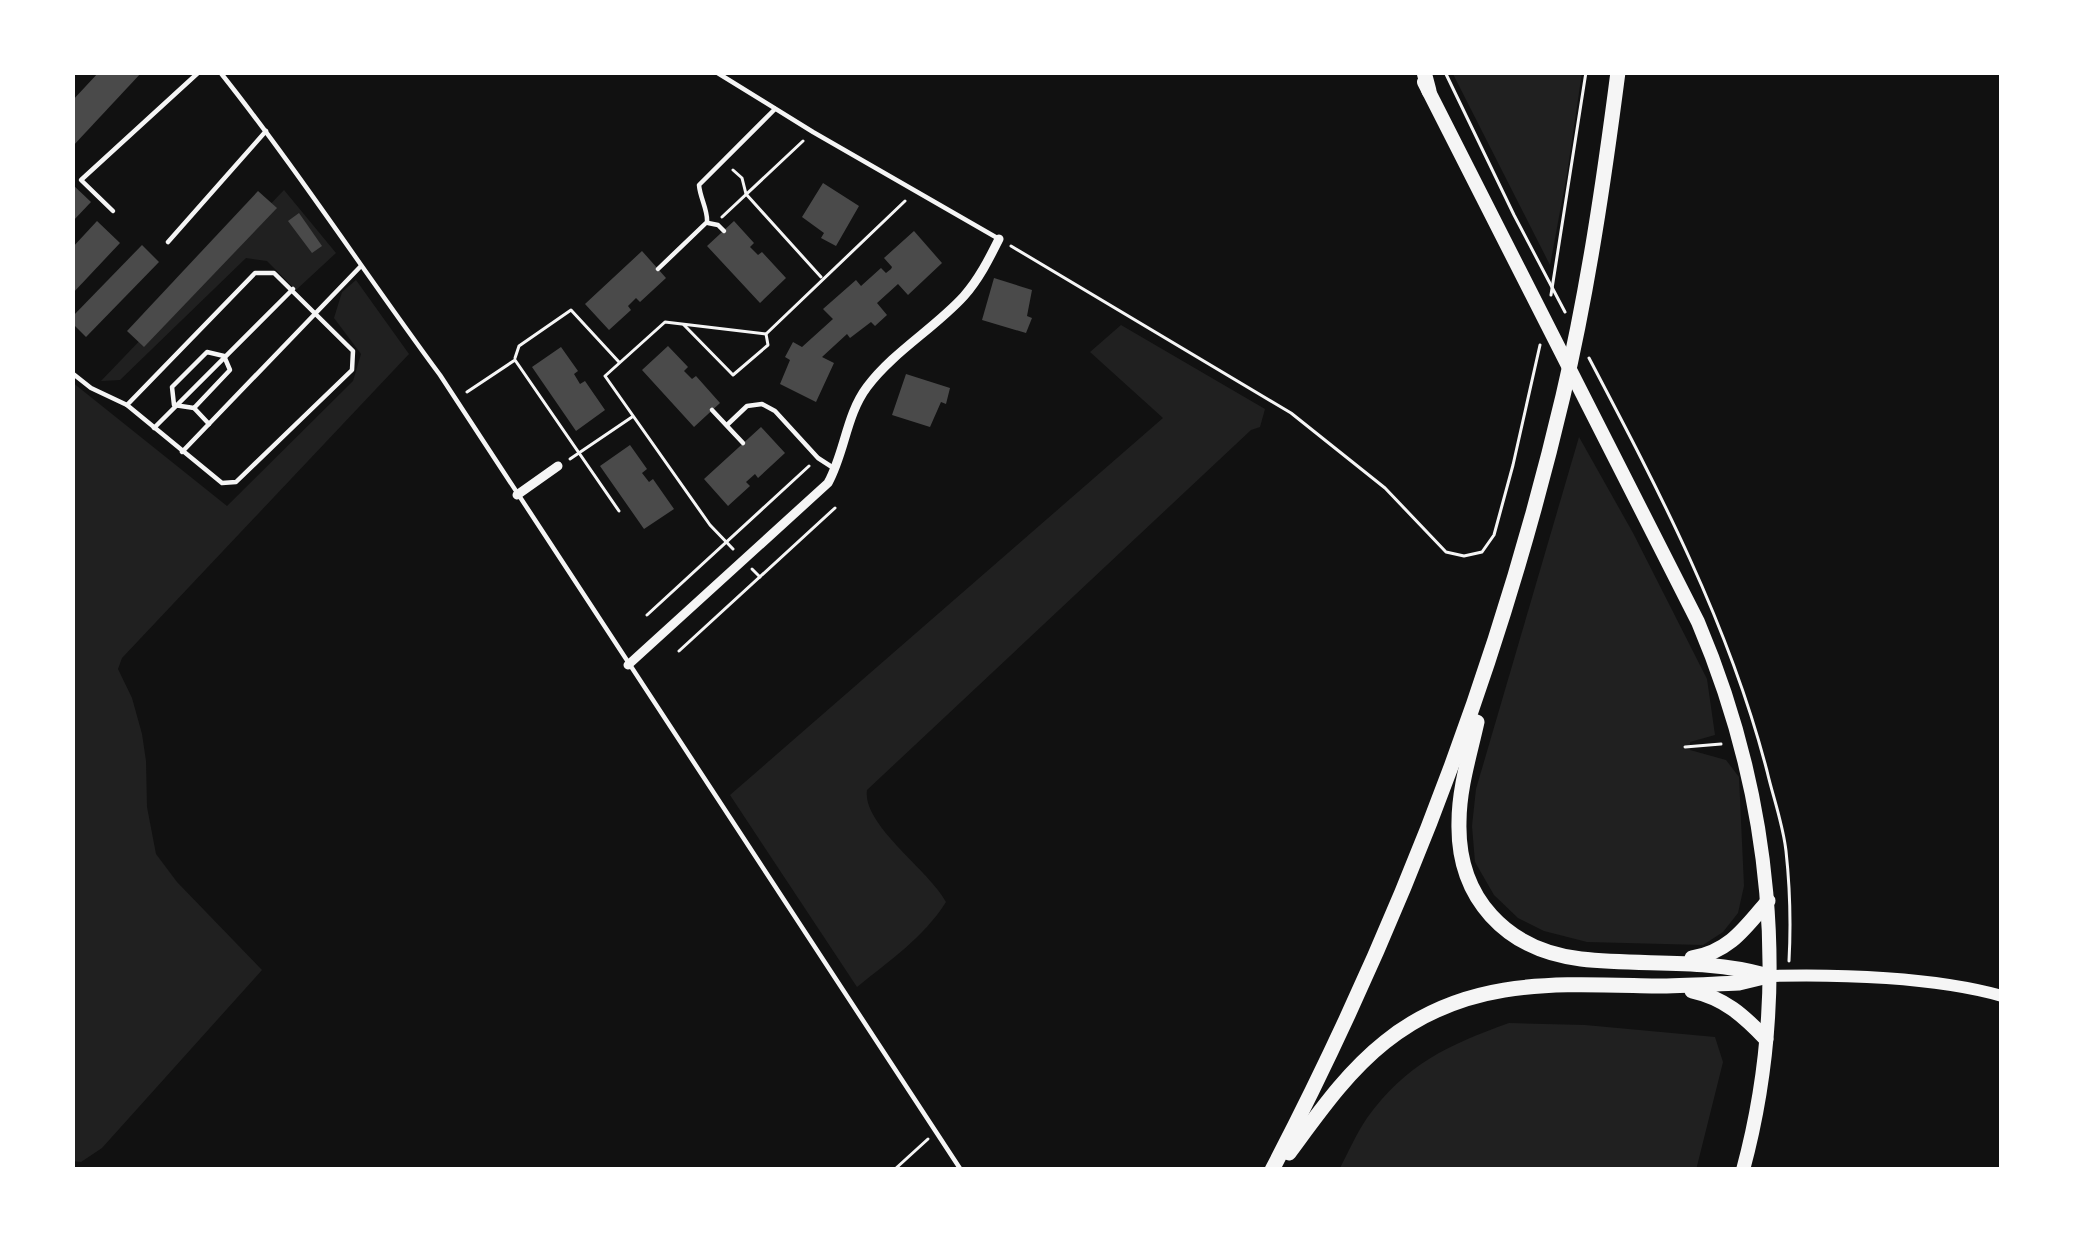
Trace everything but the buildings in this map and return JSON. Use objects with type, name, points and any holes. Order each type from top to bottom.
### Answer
[{"type":"main road","points":[[1422,72],[1698,622],[1740,739],[1755,799],[1768,901],[1766,1039],[1743,1170]]},
{"type":"main road","points":[[1274,1170],[1404,893],[1492,654],[1564,392],[1597,226],[1614,72]]},
{"type":"main road","points":[[1492,654],[1458,828],[1464,864],[1480,904],[1502,928],[1539,949],[1582,959],[1739,968],[1768,976]]},
{"type":"main road","points":[[1666,962],[1713,954],[1738,937],[1768,901]]},
{"type":"main road","points":[[1274,1170],[1360,1064],[1413,1022],[1440,1008],[1518,986],[1666,986],[1739,983],[1768,976]]},
{"type":"main road","points":[[1666,986],[1716,997],[1766,1039]]},
{"type":"street","points":[[628,664],[827,483],[855,404],[870,382],[965,295],[999,239]]},
{"type":"street","points":[[517,495],[558,466]]},
{"type":"street","points":[[1768,976],[1846,976],[2002,996]]},
{"type":"lane","points":[[113,211],[81,180],[199,72]]},
{"type":"lane","points":[[220,72],[440,375],[962,1170]]},
{"type":"lane","points":[[716,72],[999,239]]},
{"type":"lane","points":[[658,268],[706,222],[699,185],[775,109]]},
{"type":"lane","points":[[168,242],[266,131]]},
{"type":"lane","points":[[706,222],[721,228]]},
{"type":"lane","points":[[182,452],[360,267]]},
{"type":"lane","points":[[72,373],[127,405],[221,483],[236,482],[352,370],[353,351],[274,273],[255,273],[127,405]]},
{"type":"lane","points":[[154,428],[292,289]]},
{"type":"lane","points":[[174,405],[172,387],[207,352],[224,356]]},
{"type":"lane","points":[[194,408],[230,370],[224,356]]},
{"type":"lane","points":[[727,425],[747,406],[762,404],[835,470]]},
{"type":"lane","points":[[174,405],[194,408],[209,424]]},
{"type":"lane","points":[[712,410],[743,442]]},
{"type":"path","points":[[1445,72],[1526,239]]},
{"type":"path","points":[[1549,302],[1586,72]]},
{"type":"path","points":[[721,228],[723,215],[813,132]]},
{"type":"path","points":[[723,160],[742,178],[746,194],[823,279]]},
{"type":"path","points":[[766,334],[914,191]]},
{"type":"path","points":[[999,239],[1292,413],[1385,488],[1446,552],[1464,556],[1482,552],[1494,536],[1539,349]]},
{"type":"path","points":[[456,399],[515,360],[519,346],[571,310],[620,363]]},
{"type":"path","points":[[760,577],[710,525],[605,376],[665,322],[766,334]]},
{"type":"path","points":[[682,324],[733,375],[768,344],[766,334]]},
{"type":"path","points":[[515,360],[619,511]]},
{"type":"path","points":[[558,466],[634,416]]},
{"type":"path","points":[[647,615],[818,458]]},
{"type":"path","points":[[679,651],[835,508]]},
{"type":"path","points":[[1685,747],[1711,747],[1740,739]]},
{"type":"path","points":[[894,1170],[936,1132]]},
{"type":"shaded area","points":[[1452,72],[1582,72],[1550,265]]},
{"type":"shaded area","points":[[284,190],[336,253],[296,290],[267,261],[246,258],[120,380],[101,381]]},
{"type":"shaded area","points":[[356,280],[409,354],[122,658],[118,669],[142,734],[156,854],[262,970],[102,1148],[81,1162],[72,1161],[72,382],[227,506],[353,381],[361,354],[334,318],[342,292]]},
{"type":"shaded area","points":[[1121,325],[1265,409],[1260,427],[1251,430],[867,790],[875,818],[946,902],[917,937],[857,987],[730,795],[1163,418],[1090,352]]},
{"type":"shaded area","points":[[1579,437],[1707,679],[1715,735],[1690,742],[1690,750],[1726,760],[1739,777],[1744,886],[1738,913],[1723,932],[1703,945],[1587,942],[1544,931],[1518,918],[1494,895],[1475,862],[1476,789]]},
{"type":"shaded area","points":[[1509,1023],[1715,1037],[1723,1062],[1696,1170],[1339,1170],[1367,1118],[1397,1083],[1448,1048]]}]
